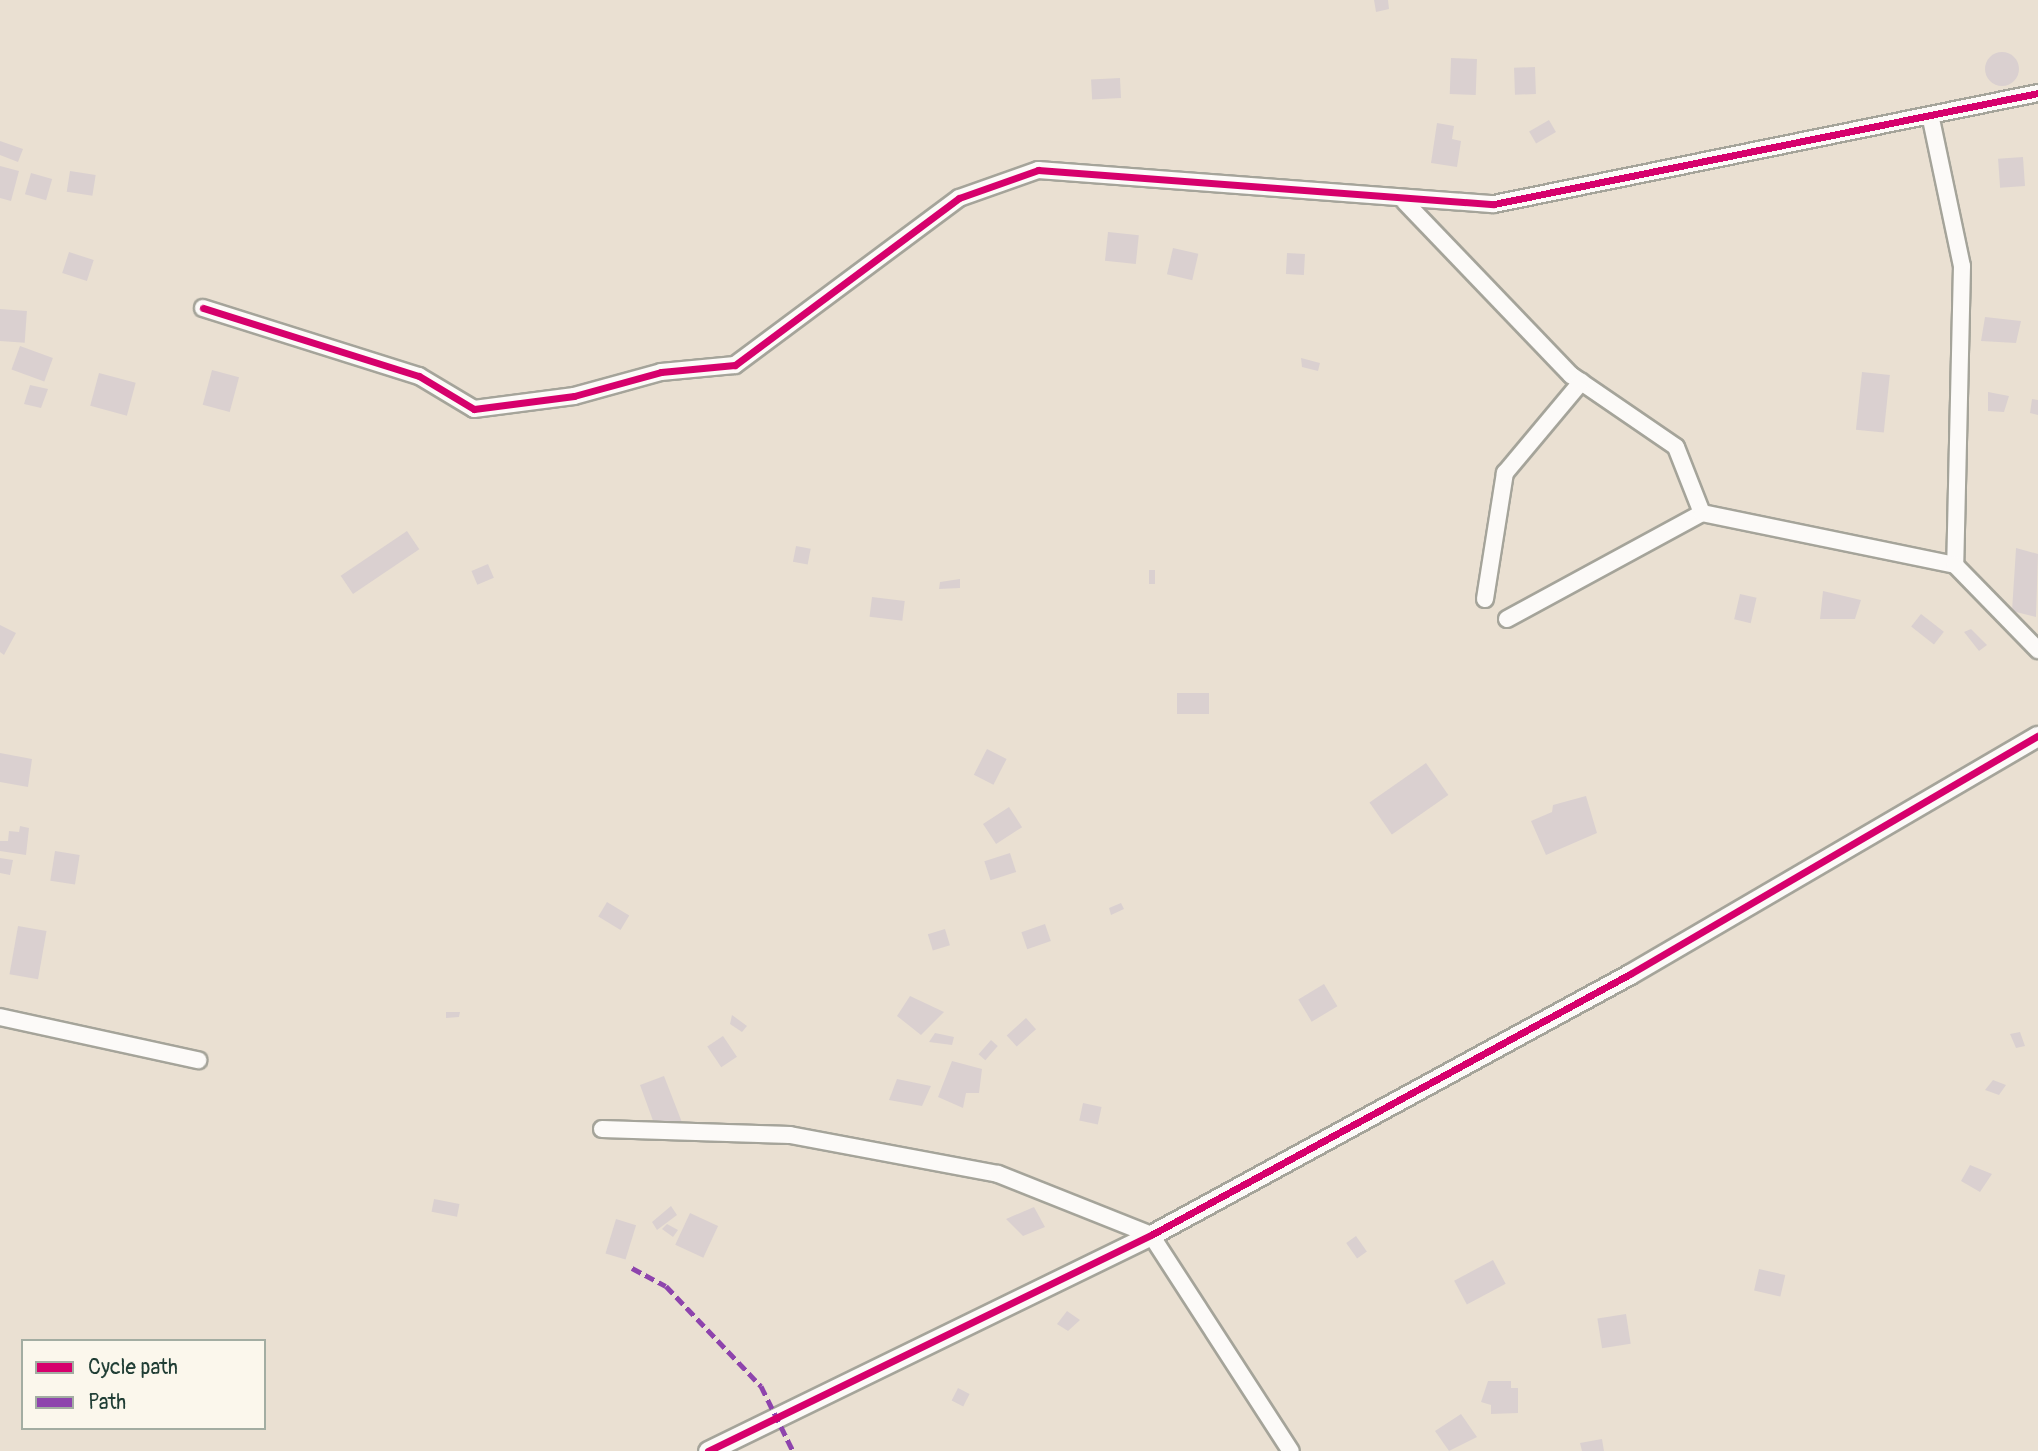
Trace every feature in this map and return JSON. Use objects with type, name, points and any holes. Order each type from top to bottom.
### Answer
[{"type":"street","points":[[203,308],[419,376],[474,409],[574,396],[661,372],[735,365],[959,198],[1038,170],[1405,202],[1493,204],[1931,119],[2038,93]]},
{"type":"street","points":[[1931,119],[1962,266],[1955,565]]},
{"type":"street","points":[[1405,202],[1581,382],[1676,447],[1702,513]]},
{"type":"street","points":[[1485,599],[1505,473],[1581,382]]},
{"type":"street","points":[[1507,619],[1702,513],[1955,565],[2038,650]]},
{"type":"street","points":[[708,1451],[1151,1235],[1654,960],[2038,736]]},
{"type":"street","points":[[0,1017],[198,1060]]},
{"type":"street","points":[[602,1129],[790,1135],[998,1174],[1151,1235],[1291,1451]]},
{"type":"building","points":[[1374,0],[1388,0],[1389,9],[1376,12]]},
{"type":"building","points":[[2002,52],[2014,57],[2019,69],[2014,81],[2002,86],[1990,81],[1985,69],[1990,57]]},
{"type":"building","points":[[1451,58],[1477,59],[1476,95],[1450,94]]},
{"type":"building","points":[[1535,67],[1536,94],[1515,95],[1514,68]]},
{"type":"building","points":[[1120,78],[1121,98],[1092,99],[1091,80]]},
{"type":"building","points":[[1549,120],[1556,132],[1536,144],[1529,132]]},
{"type":"building","points":[[1437,123],[1454,126],[1452,139],[1461,141],[1457,167],[1431,163]]},
{"type":"building","points":[[0,141],[23,149],[18,162],[0,155]]},
{"type":"building","points":[[2023,157],[2025,186],[2000,188],[1998,159]]},
{"type":"building","points":[[0,166],[19,171],[11,201],[0,198]]},
{"type":"building","points":[[70,171],[96,175],[92,196],[67,192]]},
{"type":"building","points":[[31,173],[52,179],[46,200],[25,194]]},
{"type":"building","points":[[1108,232],[1139,235],[1136,264],[1105,261]]},
{"type":"building","points":[[1173,248],[1198,254],[1192,280],[1167,274]]},
{"type":"building","points":[[69,252],[94,260],[87,281],[62,273]]},
{"type":"building","points":[[1287,253],[1305,254],[1304,275],[1286,274]]},
{"type":"building","points":[[0,309],[27,311],[25,343],[0,341]]},
{"type":"building","points":[[1985,317],[2021,321],[2016,343],[1981,341]]},
{"type":"building","points":[[20,346],[53,358],[44,381],[11,369]]},
{"type":"building","points":[[1301,358],[1320,363],[1318,371],[1302,367]]},
{"type":"building","points":[[212,370],[239,377],[230,412],[203,405]]},
{"type":"building","points":[[1862,372],[1890,375],[1884,433],[1856,430]]},
{"type":"building","points":[[99,373],[136,383],[127,416],[90,406]]},
{"type":"building","points":[[30,385],[48,389],[41,408],[24,404]]},
{"type":"building","points":[[1988,392],[2009,396],[2004,412],[1988,411]]},
{"type":"building","points":[[2032,399],[2038,400],[2038,415],[2030,413]]},
{"type":"building","points":[[407,531],[419,549],[353,594],[341,576]]},
{"type":"building","points":[[796,546],[811,549],[808,565],[793,562]]},
{"type":"building","points":[[2016,548],[2038,554],[2036,617],[2012,611]]},
{"type":"building","points":[[488,564],[494,578],[477,585],[471,571]]},
{"type":"building","points":[[1149,570],[1155,570],[1155,584],[1149,584]]},
{"type":"building","points":[[960,579],[960,588],[939,589],[940,582]]},
{"type":"building","points":[[1823,591],[1861,600],[1855,619],[1820,619]]},
{"type":"building","points":[[1740,594],[1757,598],[1751,623],[1734,619]]},
{"type":"building","points":[[872,597],[905,601],[902,621],[870,617]]},
{"type":"building","points":[[1921,614],[1944,632],[1934,644],[1911,627]]},
{"type":"building","points":[[0,625],[16,633],[4,655],[0,652]]},
{"type":"building","points":[[1971,629],[1987,645],[1979,651],[1964,632]]},
{"type":"building","points":[[1177,693],[1209,693],[1209,714],[1177,714]]},
{"type":"building","points":[[987,749],[1007,759],[993,785],[974,775]]},
{"type":"building","points":[[0,753],[32,759],[28,787],[0,782]]},
{"type":"building","points":[[1426,763],[1448,795],[1392,835],[1369,803]]},
{"type":"building","points":[[1586,796],[1597,833],[1546,855],[1531,821],[1552,812],[1553,805]]},
{"type":"building","points":[[1009,807],[1022,827],[996,844],[983,824]]},
{"type":"building","points":[[20,826],[29,828],[26,855],[0,851],[0,841],[8,841],[9,831],[19,832]]},
{"type":"building","points":[[55,851],[80,855],[75,885],[50,881]]},
{"type":"building","points":[[1010,853],[1016,872],[991,880],[984,861]]},
{"type":"building","points":[[0,858],[13,860],[10,875],[0,873]]},
{"type":"building","points":[[607,902],[629,915],[621,930],[598,917]]},
{"type":"building","points":[[1121,903],[1124,909],[1111,915],[1109,908]]},
{"type":"building","points":[[1045,924],[1051,941],[1027,949],[1021,932]]},
{"type":"building","points":[[18,926],[47,931],[38,979],[9,974]]},
{"type":"building","points":[[945,929],[950,945],[933,951],[928,934]]},
{"type":"building","points":[[1324,984],[1337,1006],[1312,1022],[1298,999]]},
{"type":"building","points":[[910,996],[944,1012],[921,1035],[897,1016]]},
{"type":"building","points":[[446,1012],[460,1012],[459,1017],[446,1018]]},
{"type":"building","points":[[732,1015],[747,1026],[742,1032],[730,1024]]},
{"type":"building","points":[[1026,1018],[1036,1029],[1017,1047],[1007,1035]]},
{"type":"building","points":[[2020,1032],[2025,1046],[2016,1048],[2010,1034]]},
{"type":"building","points":[[935,1033],[954,1037],[952,1045],[929,1042]]},
{"type":"building","points":[[723,1036],[737,1057],[721,1067],[707,1047]]},
{"type":"building","points":[[991,1040],[998,1046],[985,1060],[979,1054]]},
{"type":"building","points":[[952,1061],[982,1069],[979,1093],[966,1093],[963,1108],[938,1097]]},
{"type":"building","points":[[664,1076],[683,1125],[656,1129],[640,1085]]},
{"type":"building","points":[[897,1079],[931,1086],[922,1106],[889,1100]]},
{"type":"building","points":[[1993,1080],[2006,1085],[1999,1095],[1985,1090]]},
{"type":"building","points":[[1083,1103],[1102,1107],[1098,1125],[1079,1121]]},
{"type":"building","points":[[1970,1165],[1992,1174],[1980,1192],[1961,1181]]},
{"type":"building","points":[[434,1199],[460,1204],[457,1217],[432,1212]]},
{"type":"building","points":[[671,1206],[677,1215],[657,1230],[652,1222]]},
{"type":"building","points":[[1034,1207],[1045,1227],[1023,1236],[1006,1219]]},
{"type":"building","points":[[690,1213],[718,1226],[703,1258],[675,1245]]},
{"type":"building","points":[[616,1219],[636,1225],[626,1260],[605,1253]]},
{"type":"building","points":[[667,1224],[678,1230],[673,1237],[662,1229]]},
{"type":"building","points":[[1356,1236],[1367,1252],[1357,1258],[1346,1243]]},
{"type":"building","points":[[1493,1260],[1506,1284],[1467,1304],[1454,1281]]},
{"type":"building","points":[[1759,1269],[1785,1275],[1780,1297],[1754,1290]]},
{"type":"building","points":[[1067,1311],[1080,1320],[1068,1331],[1057,1324]]},
{"type":"building","points":[[1626,1314],[1631,1344],[1602,1348],[1597,1319]]},
{"type":"building","points":[[1488,1381],[1511,1381],[1511,1388],[1518,1388],[1518,1413],[1491,1414],[1491,1405],[1481,1402]]},
{"type":"building","points":[[958,1388],[970,1394],[963,1406],[952,1400]]},
{"type":"building","points":[[1461,1414],[1477,1437],[1449,1451],[1435,1431]]},
{"type":"building","points":[[1602,1439],[1604,1451],[1582,1451],[1580,1443]]},
{"type":"marked path","points":[[632,1268],[666,1286],[761,1386],[793,1451]]},
{"type":"cycle path","points":[[203,308],[419,376],[474,409],[574,396],[661,372],[735,365],[959,198],[1038,170],[1494,204],[2038,93]]},
{"type":"cycle path","points":[[708,1451],[1151,1235],[1630,974],[2038,736]]}]
